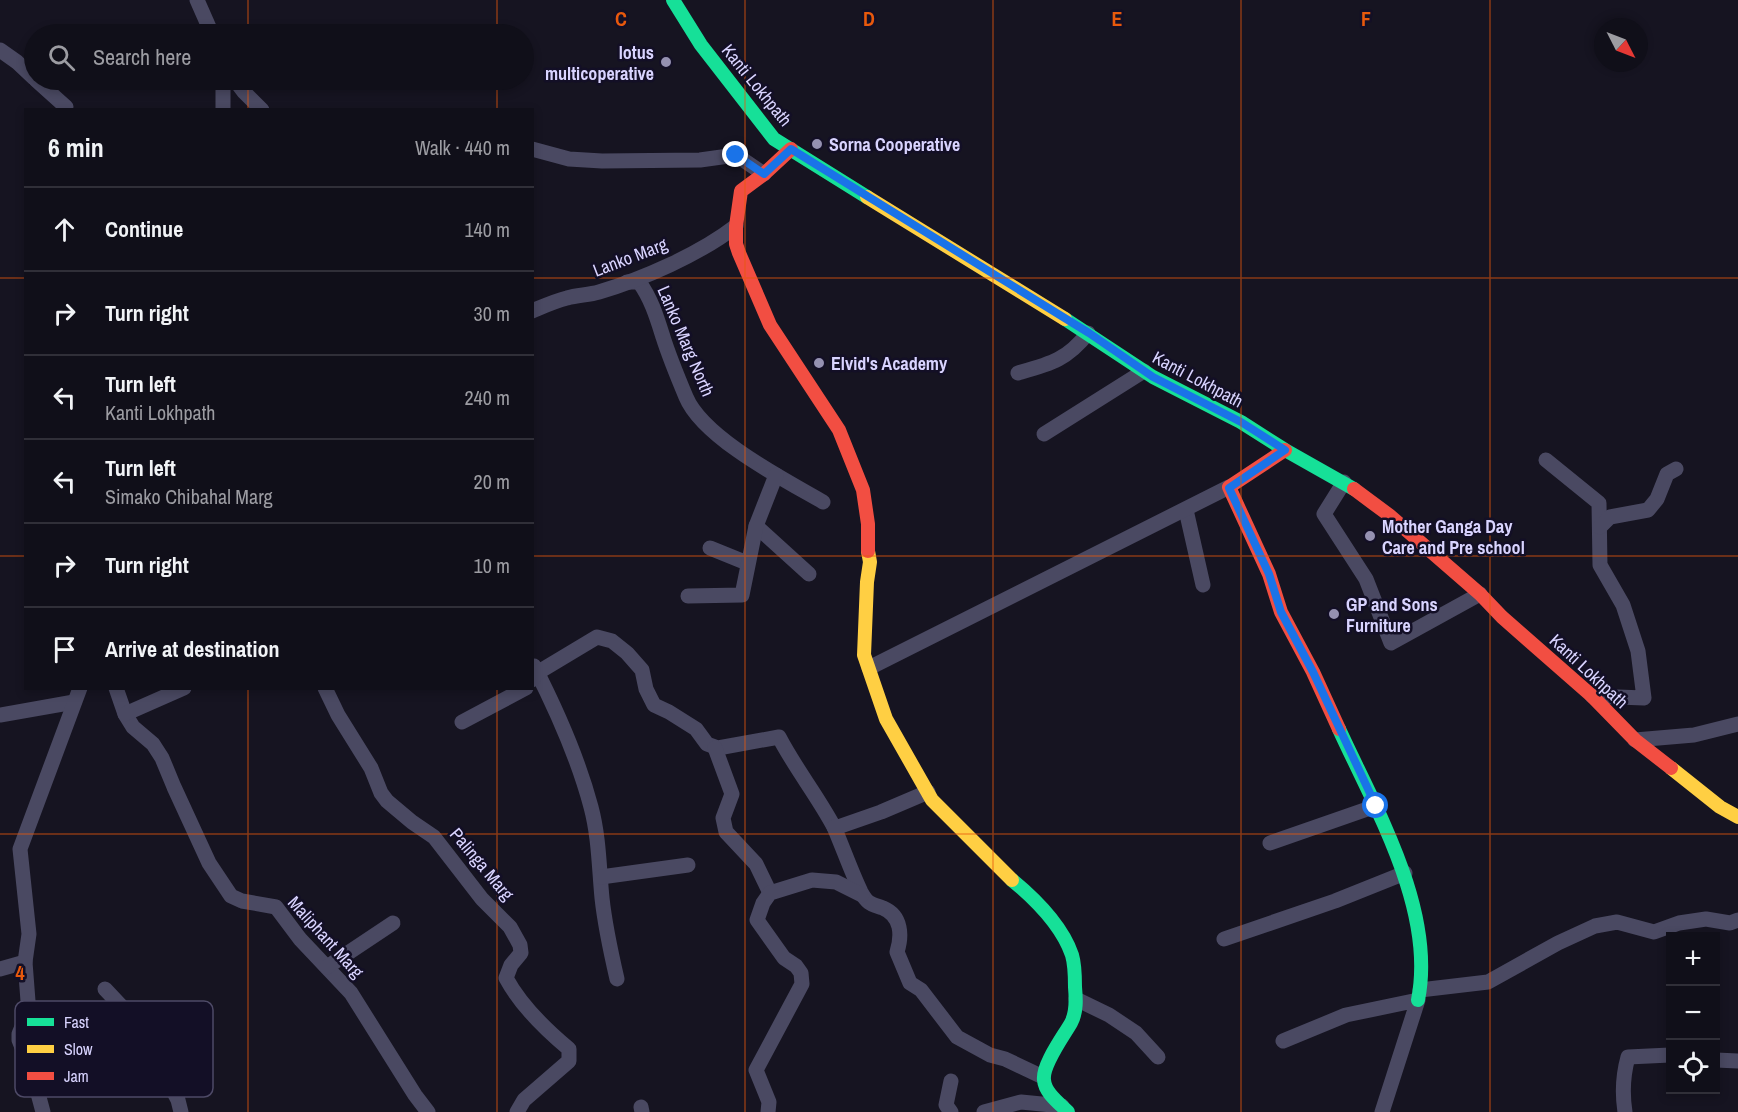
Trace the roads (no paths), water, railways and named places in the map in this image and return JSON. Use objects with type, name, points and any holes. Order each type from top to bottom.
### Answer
[{"type":"main road","name":"Kanti Lokhpath","points":[[673,0],[700,45],[774,139],[1089,333],[1144,372],[1241,422],[1285,450],[1344,482],[1389,515],[1480,594],[1592,696],[1635,740],[1720,807],[1738,817]]},
{"type":"main road","points":[[791,149],[741,191],[736,244],[770,325],[839,430],[862,490],[868,524],[867,541],[870,562],[864,655],[886,719],[932,800],[1004,873],[1026,892],[1055,925],[1071,952],[1074,963],[1076,999],[1073,1019],[1048,1063],[1043,1077],[1045,1088],[1065,1109]]},
{"type":"main road","points":[[1285,450],[1229,488],[1269,574],[1281,612],[1313,672],[1405,873],[1420,941],[1419,995]]},
{"type":"street","points":[[197,0],[208,24]]},
{"type":"street","points":[[0,50],[24,69]]},
{"type":"street","points":[[48,90],[66,106]]},
{"type":"street","points":[[223,90],[223,108]]},
{"type":"street","points":[[242,90],[260,108]]},
{"type":"street","points":[[534,150],[568,159],[602,161],[700,160],[736,155],[764,174]]},
{"type":"street","name":"Lanko Marg","points":[[534,310],[566,298],[598,292],[627,282],[718,240],[736,226]]},
{"type":"street","name":"Lanko Marg North","points":[[627,282],[639,282],[644,290],[660,324],[663,337],[694,412],[719,437],[776,475],[823,502]]},
{"type":"street","points":[[1018,373],[1049,364],[1076,348],[1089,333]]},
{"type":"street","points":[[1044,434],[1144,372]]},
{"type":"street","points":[[1546,460],[1599,503],[1600,565],[1623,605],[1636,644],[1644,698],[1592,696]]},
{"type":"street","points":[[1600,527],[1610,517],[1648,510],[1657,499],[1666,474],[1676,469]]},
{"type":"street","points":[[688,596],[742,595],[756,526],[776,475]]},
{"type":"street","points":[[1344,482],[1324,513],[1366,579],[1391,643],[1480,594]]},
{"type":"street","points":[[869,668],[1229,488]]},
{"type":"street","points":[[1186,510],[1203,585]]},
{"type":"street","points":[[756,526],[809,574]]},
{"type":"street","points":[[710,548],[747,563]]},
{"type":"street","points":[[617,980],[608,941],[600,859],[588,798],[552,700],[534,672],[597,637],[612,641],[627,653],[642,670],[646,689],[654,705],[669,711],[696,729],[707,744],[715,748],[779,736],[795,766],[834,826],[862,895]]},
{"type":"street","points":[[117,690],[125,714],[179,690]]},
{"type":"street","name":"Palinga Marg","points":[[326,690],[338,715],[371,768],[381,793],[387,801],[434,837],[482,899],[510,927],[520,945],[521,953],[511,965],[506,978],[513,992],[534,1017],[569,1049],[569,1061],[525,1108]]},
{"type":"street","points":[[462,722],[522,690]]},
{"type":"street","points":[[0,715],[77,695]]},
{"type":"street","points":[[28,1001],[25,962],[29,934],[20,849],[77,695]]},
{"type":"street","name":"Maliphant Marg","points":[[125,714],[133,727],[153,744],[162,758],[209,863],[231,896],[242,901],[276,907],[300,939],[351,993],[424,1111]]},
{"type":"street","points":[[1635,740],[1694,735],[1738,724]]},
{"type":"street","points":[[715,748],[732,794],[723,818],[726,832],[756,864],[770,893]]},
{"type":"street","points":[[834,826],[838,827],[881,812],[928,792]]},
{"type":"street","points":[[1270,843],[1376,806]]},
{"type":"street","points":[[601,877],[688,865]]},
{"type":"street","points":[[1224,939],[1335,901],[1405,873]]},
{"type":"street","points":[[768,1112],[769,1102],[756,1070],[802,984],[801,973],[796,966],[784,958],[757,920],[763,903],[770,893],[812,880],[836,882],[862,895],[873,906],[890,912],[899,924],[902,939],[897,952],[910,983],[921,990],[957,1037],[990,1055],[1005,1059],[1043,1077]]},
{"type":"street","points":[[1283,1041],[1346,1015],[1419,995],[1488,982],[1558,943],[1595,926],[1617,922],[1654,932],[1679,923],[1706,920],[1730,923],[1738,920]]},
{"type":"street","points":[[327,967],[393,922]]},
{"type":"street","points":[[0,969],[25,962]]},
{"type":"street","points":[[105,989],[117,1001]]},
{"type":"street","points":[[1382,1112],[1419,995]]},
{"type":"street","points":[[1076,999],[1109,1014],[1137,1033],[1158,1057]]},
{"type":"street","points":[[1625,1112],[1624,1069],[1628,1057],[1666,1055]]},
{"type":"street","points":[[1720,1060],[1738,1061]]},
{"type":"street","points":[[951,1081],[946,1105],[951,1112]]},
{"type":"street","points":[[39,1097],[43,1112]]},
{"type":"street","points":[[176,1097],[182,1112]]},
{"type":"street","points":[[984,1112],[1021,1102],[1065,1109]]},
{"type":"place","name":"lotus multicoperative","points":[[666,62]]},
{"type":"place","name":"Sorna Cooperative","points":[[817,144]]},
{"type":"place","name":"Elvid's Academy","points":[[819,363]]},
{"type":"place","name":"Mother Ganga Day Care and Pre school","points":[[1370,536]]},
{"type":"place","name":"GP and Sons Furniture","points":[[1334,614]]}]
